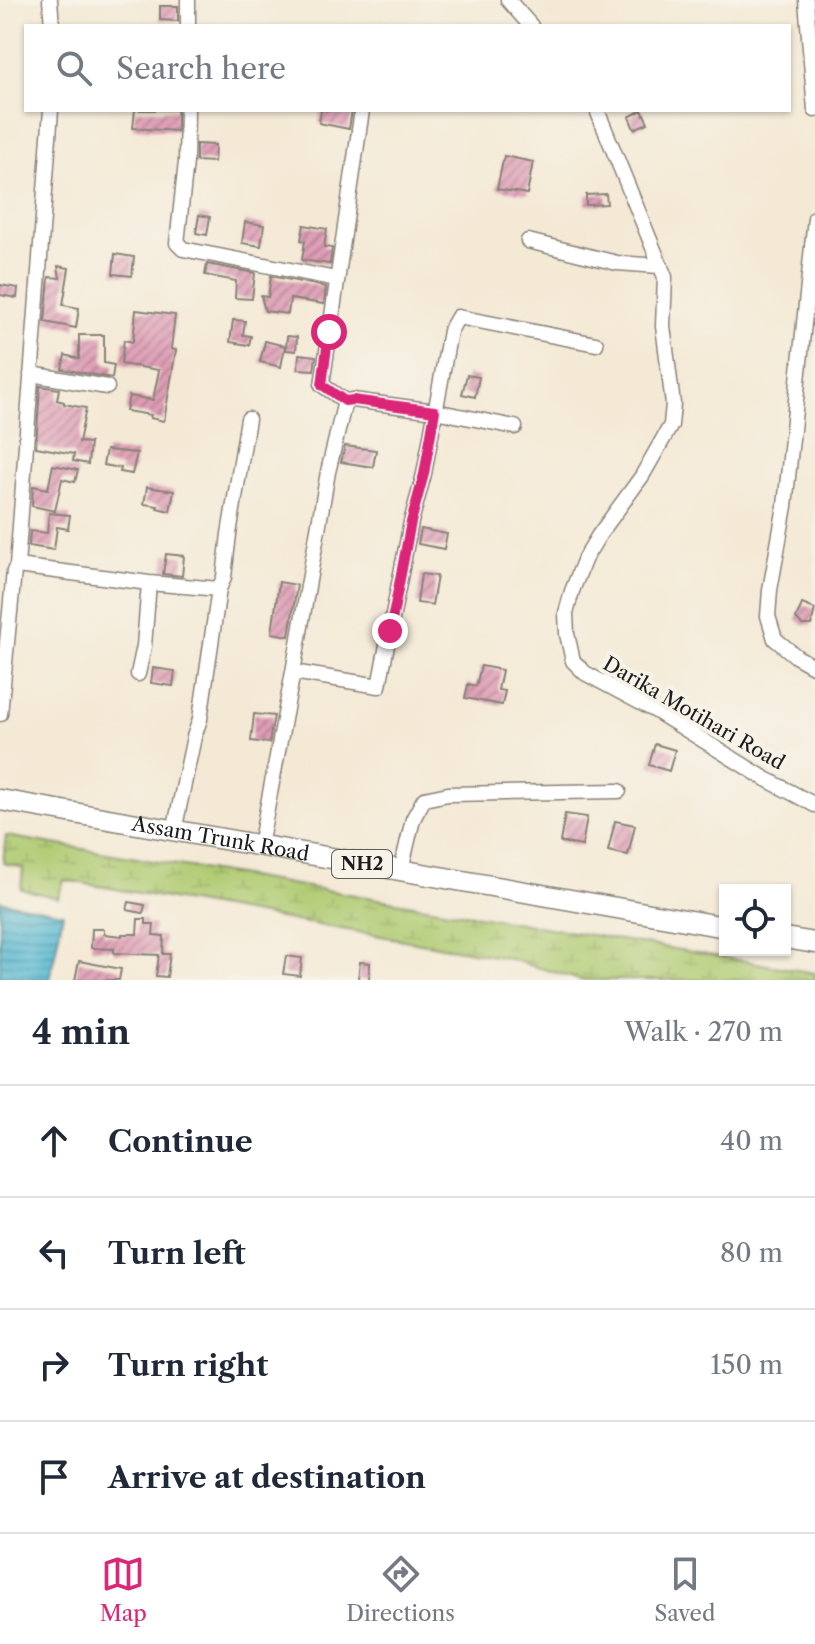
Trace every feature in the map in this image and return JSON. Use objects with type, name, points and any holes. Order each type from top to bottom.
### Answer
[{"type":"highway","name":"Assam Trunk Road","points":[[0,800],[719,926]]},
{"type":"highway","points":[[791,939],[815,943]]},
{"type":"street","points":[[50,0],[52,24]]},
{"type":"street","points":[[188,0],[188,24]]},
{"type":"street","points":[[508,0],[529,24]]},
{"type":"street","points":[[806,0],[815,110]]},
{"type":"street","points":[[0,714],[14,571],[17,566],[51,112]]},
{"type":"street","points":[[187,112],[186,162],[177,243],[183,249],[336,279]]},
{"type":"street","points":[[362,112],[322,385],[345,401],[435,411],[515,427]]},
{"type":"street","name":"Darika Motihari Road","points":[[598,112],[665,277],[663,326],[673,404],[671,425],[642,476],[585,558],[572,591],[566,613],[573,661],[585,673],[815,805]]},
{"type":"street","points":[[815,218],[785,506],[768,616],[775,639],[815,667]]},
{"type":"street","points":[[528,241],[617,263],[659,266]]},
{"type":"street","points":[[293,672],[379,686],[411,522],[424,474],[450,331],[458,317],[596,344]]},
{"type":"street","points":[[31,374],[107,387]]},
{"type":"street","points":[[260,846],[328,472],[345,401]]},
{"type":"street","points":[[174,831],[200,719],[248,419]]},
{"type":"street","points":[[17,566],[219,589]]},
{"type":"street","points":[[138,674],[144,646],[149,583]]},
{"type":"street","points":[[401,870],[413,819],[424,799],[448,794],[619,791]]},
{"type":"green space","points":[[6,836],[815,973],[815,980],[581,980],[506,958],[64,880],[58,898],[21,889],[23,868],[3,863]]},
{"type":"water","points":[[0,901],[63,913],[50,980],[0,980]]},
{"type":"building","points":[[160,6],[178,6],[178,21],[160,20]]},
{"type":"building","points":[[135,112],[177,112],[177,131],[133,128]]},
{"type":"building","points":[[321,112],[352,112],[349,129],[319,123]]},
{"type":"building","points":[[643,112],[648,123],[634,129],[629,117]]},
{"type":"building","points":[[196,144],[215,145],[214,162],[196,161]]},
{"type":"building","points":[[504,156],[533,162],[527,194],[497,189]]},
{"type":"building","points":[[606,194],[607,204],[586,205],[586,195]]},
{"type":"building","points":[[199,215],[210,217],[207,235],[196,233]]},
{"type":"building","points":[[245,222],[264,225],[261,246],[242,243]]},
{"type":"building","points":[[304,225],[327,229],[324,247],[332,248],[330,264],[302,260]]},
{"type":"building","points":[[115,254],[134,257],[132,276],[113,274]]},
{"type":"building","points":[[207,264],[255,273],[252,299],[235,298],[236,281],[205,275]]},
{"type":"building","points":[[58,266],[69,268],[63,305],[79,308],[76,328],[45,322],[49,277],[60,278]]},
{"type":"building","points":[[271,276],[326,287],[324,304],[290,299],[288,314],[265,311],[261,296],[268,297]]},
{"type":"building","points":[[0,285],[18,288],[17,298],[0,295]]},
{"type":"building","points":[[136,310],[175,315],[171,349],[176,350],[164,421],[150,418],[151,415],[126,411],[129,396],[153,400],[159,370],[121,364],[124,340],[133,342]]},
{"type":"building","points":[[233,320],[245,321],[243,335],[251,336],[249,345],[230,342]]},
{"type":"building","points":[[79,335],[104,335],[104,363],[114,365],[112,378],[62,369],[65,355],[79,359]]},
{"type":"building","points":[[287,336],[297,337],[296,351],[286,350]]},
{"type":"building","points":[[265,341],[285,346],[281,367],[260,362]]},
{"type":"building","points":[[299,354],[316,356],[314,370],[298,369]]},
{"type":"building","points":[[467,375],[479,377],[475,397],[462,394]]},
{"type":"building","points":[[40,386],[59,389],[57,400],[64,404],[86,408],[79,442],[90,443],[88,464],[73,461],[74,454],[36,447]]},
{"type":"building","points":[[345,446],[376,450],[373,467],[341,462]]},
{"type":"building","points":[[106,450],[137,453],[132,474],[120,472],[121,468],[103,465]]},
{"type":"building","points":[[53,465],[78,470],[75,482],[62,479],[55,511],[32,506],[33,486],[48,489]]},
{"type":"building","points":[[147,487],[174,491],[170,511],[144,504]]},
{"type":"building","points":[[49,513],[70,515],[68,529],[57,527],[54,550],[29,546],[30,531],[47,533]]},
{"type":"building","points":[[421,529],[447,534],[444,549],[418,544]]},
{"type":"building","points":[[166,554],[184,556],[182,576],[163,574]]},
{"type":"building","points":[[421,574],[437,576],[432,605],[417,603]]},
{"type":"building","points":[[279,582],[297,585],[289,636],[272,633]]},
{"type":"building","points":[[802,604],[815,609],[811,625],[802,625],[796,619]]},
{"type":"building","points":[[481,666],[502,670],[498,690],[505,691],[502,705],[465,698],[468,684],[476,686]]},
{"type":"building","points":[[153,668],[175,671],[173,686],[151,683]]},
{"type":"building","points":[[254,714],[274,716],[269,743],[251,741]]},
{"type":"building","points":[[655,744],[675,750],[669,771],[649,765]]},
{"type":"building","points":[[565,814],[587,817],[582,846],[560,842]]},
{"type":"building","points":[[615,821],[635,825],[628,855],[608,851]]},
{"type":"building","points":[[129,902],[145,905],[143,913],[127,910]]},
{"type":"building","points":[[138,919],[154,924],[153,935],[164,936],[163,954],[170,954],[167,977],[156,976],[159,955],[114,953],[114,949],[91,948],[92,929],[104,929],[104,934],[122,936],[137,934]]},
{"type":"building","points":[[286,956],[302,958],[300,976],[283,974]]},
{"type":"building","points":[[79,961],[121,969],[119,980],[75,980]]},
{"type":"building","points":[[360,962],[370,963],[369,980],[358,980]]},
{"type":"route","points":[[329,332],[322,385],[345,401],[435,411],[390,631]]}]
